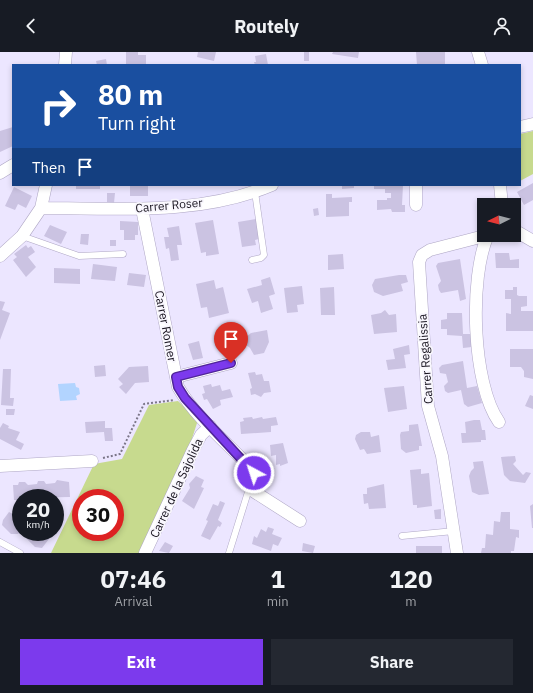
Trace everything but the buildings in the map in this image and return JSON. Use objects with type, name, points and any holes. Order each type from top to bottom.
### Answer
[{"type":"street","points":[[65,64],[66,52]]},
{"type":"street","points":[[478,52],[482,64]]},
{"type":"street","points":[[521,127],[533,124]]},
{"type":"street","points":[[0,173],[12,166]]},
{"type":"street","points":[[0,256],[22,236],[41,208],[46,186]]},
{"type":"street","name":"Carrer Roser","points":[[41,208],[142,209],[195,204],[255,192],[270,186]]},
{"type":"street","points":[[416,186],[416,205]]},
{"type":"street","points":[[500,186],[501,198]]},
{"type":"street","name":"Carrer Romer","points":[[142,209],[178,387],[185,398],[210,426],[252,469],[254,477],[251,487]]},
{"type":"street","points":[[521,234],[533,241]]},
{"type":"street","name":"Carrer Regalissia","points":[[458,553],[442,456],[428,406],[419,262],[422,255],[430,250],[477,238]]},
{"type":"street","points":[[485,242],[482,248],[478,273],[478,340],[481,368],[487,395],[491,409],[499,422]]},
{"type":"street","points":[[176,377],[231,363]]},
{"type":"street","name":"Carrer de la Sajolida","points":[[145,553],[193,450],[201,435],[210,426]]},
{"type":"street","points":[[0,466],[92,461]]},
{"type":"street","points":[[251,487],[253,491],[300,521]]},
{"type":"lane","points":[[252,260],[261,258],[264,255],[255,192]]},
{"type":"lane","points":[[22,236],[79,256],[123,254]]},
{"type":"lane","name":"Carrer Romer","points":[[229,553],[248,492],[252,489],[251,487]]},
{"type":"lane","points":[[402,536],[454,531]]},
{"type":"lane","points":[[0,542],[20,553]]},
{"type":"path","points":[[92,461],[120,454],[144,404],[185,398]]},
{"type":"green space","points":[[533,131],[533,174],[521,180],[521,134]]},
{"type":"green space","points":[[178,401],[198,420],[187,454],[141,553],[51,553],[57,541],[64,541],[64,526],[72,510],[72,541],[124,541],[124,489],[82,489],[94,464],[122,459],[149,405]]},
{"type":"water","points":[[75,383],[76,387],[79,388],[80,394],[76,396],[77,400],[60,401],[58,384]]},
{"type":"route","points":[[231,363],[176,377],[178,387],[185,398],[252,469],[254,473]]}]
